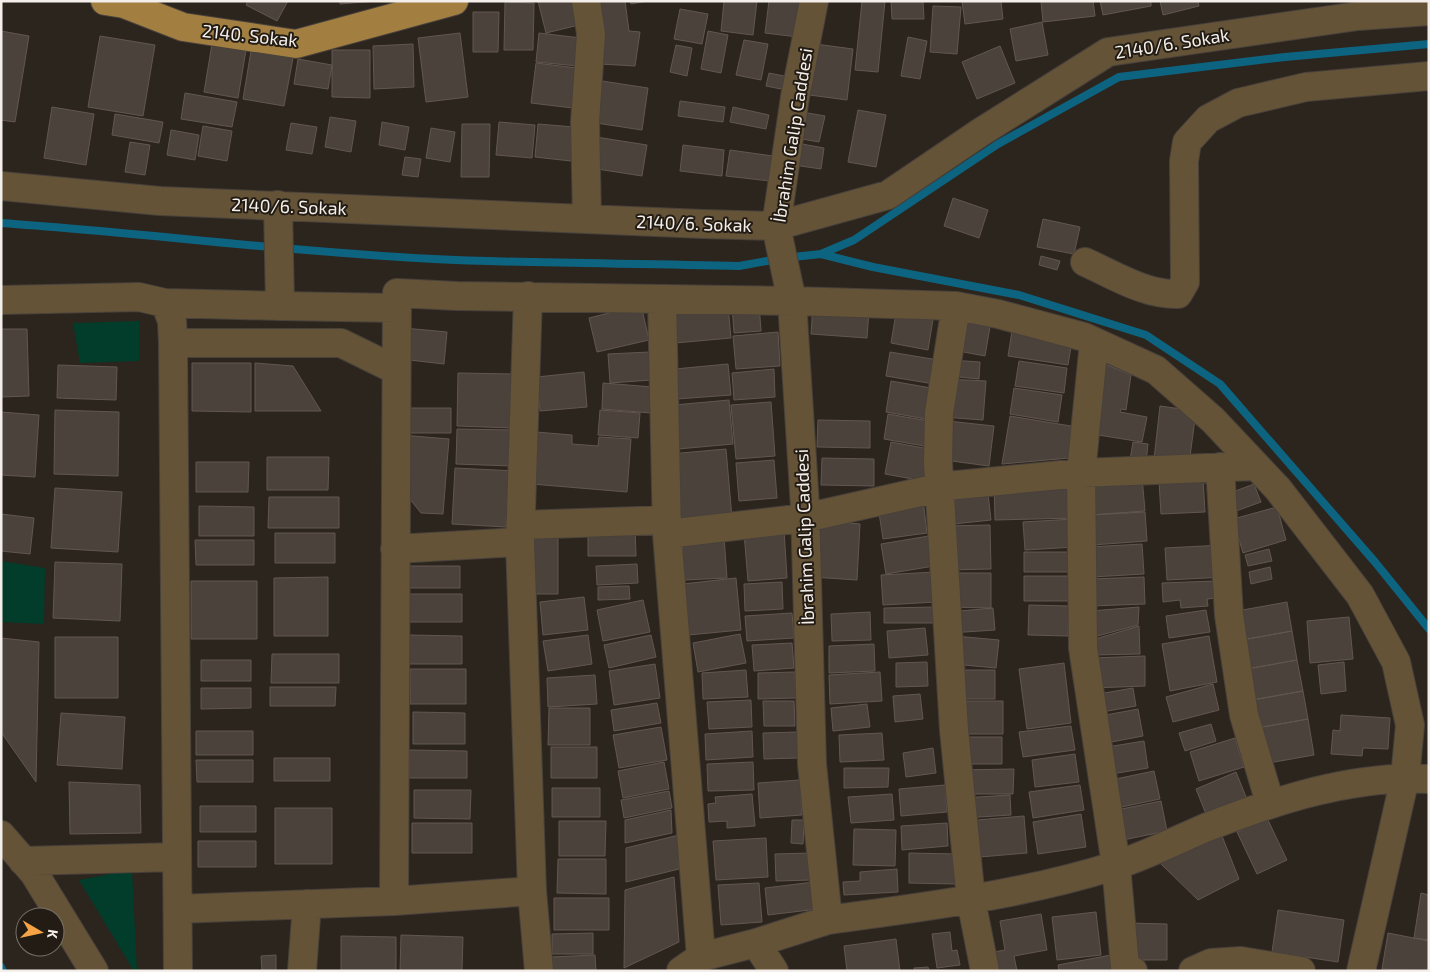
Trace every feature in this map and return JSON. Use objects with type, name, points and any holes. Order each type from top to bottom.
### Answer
[{"type":"main road","name":"2140. Sokak","points":[[111,2],[124,4],[184,27],[296,44],[454,1]]},
{"type":"street","points":[[586,1],[591,34],[585,122],[587,219]]},
{"type":"street","name":"İbrahim Galip Caddesi","points":[[814,1],[795,96],[776,226],[792,301],[805,518],[812,764],[828,920]]},
{"type":"street","name":"2140/6. Sokak","points":[[1,186],[160,201],[776,226],[888,195],[981,132],[1108,52],[1358,16],[1429,11]]},
{"type":"street","points":[[1085,262],[1151,291],[1178,294],[1185,282],[1184,161],[1187,142],[1208,119],[1238,102],[1306,87],[1429,76]]},
{"type":"street","points":[[278,205],[280,306]]},
{"type":"street","points":[[394,901],[397,293],[457,296],[792,301],[956,306],[998,314],[1084,337],[1156,370],[1213,420],[1278,489],[1360,595],[1396,662],[1410,725],[1417,778],[1361,971]]},
{"type":"street","points":[[528,296],[520,534],[532,891],[539,971]]},
{"type":"street","points":[[1,300],[139,297],[165,303],[396,308]]},
{"type":"street","points":[[662,299],[667,527],[691,964],[828,920],[971,900],[1055,882],[1116,865],[1270,803],[1350,785],[1417,778]]},
{"type":"street","points":[[165,303],[172,321],[173,343],[178,971]]},
{"type":"street","points":[[956,306],[939,413],[938,463],[954,730],[971,900],[985,971]]},
{"type":"street","points":[[1094,342],[1081,473],[1083,648],[1116,865],[1125,967],[1133,971]]},
{"type":"street","points":[[173,343],[341,343],[396,370]]},
{"type":"street","points":[[395,549],[520,534],[805,518],[940,488],[1081,473],[1256,466]]},
{"type":"street","points":[[1220,467],[1229,615],[1244,715],[1270,803]]},
{"type":"street","points":[[1,835],[34,874],[94,971]]},
{"type":"street","points":[[23,860],[177,857]]},
{"type":"street","points":[[178,909],[394,901],[532,891]]},
{"type":"street","points":[[302,971],[308,904]]},
{"type":"street","points":[[756,944],[774,971]]},
{"type":"street","points":[[1194,971],[1212,963],[1240,961],[1301,971]]},
{"type":"green space","points":[[139,321],[139,361],[80,363],[73,323]]},
{"type":"green space","points":[[1,561],[45,568],[44,624],[1,622]]},
{"type":"green space","points":[[132,870],[137,971],[134,971],[79,880]]},
{"type":"building","points":[[248,1],[288,1],[277,21],[246,5]]},
{"type":"building","points":[[340,1],[376,1],[340,4]]},
{"type":"building","points":[[538,1],[581,1],[587,23],[546,33]]},
{"type":"building","points":[[592,1],[625,1],[629,31],[640,32],[635,66],[600,64]]},
{"type":"building","points":[[630,1],[648,1],[631,4]]},
{"type":"building","points":[[724,1],[757,1],[753,35],[721,31]]},
{"type":"building","points":[[769,1],[802,1],[798,37],[765,33]]},
{"type":"building","points":[[862,1],[885,1],[878,72],[855,70]]},
{"type":"building","points":[[891,1],[923,1],[924,19],[892,19]]},
{"type":"building","points":[[962,1],[1001,1],[1003,19],[965,24]]},
{"type":"building","points":[[1041,1],[1093,1],[1095,16],[1043,22]]},
{"type":"building","points":[[1100,1],[1151,1],[1151,6],[1103,15]]},
{"type":"building","points":[[1160,1],[1198,1],[1199,6],[1163,15]]},
{"type":"building","points":[[505,2],[534,3],[533,50],[504,50]]},
{"type":"building","points":[[933,6],[961,7],[957,54],[930,52]]},
{"type":"building","points":[[680,9],[708,14],[702,44],[674,39]]},
{"type":"building","points":[[473,12],[499,12],[498,52],[473,52]]},
{"type":"building","points":[[1042,22],[1048,55],[1016,61],[1010,29]]},
{"type":"building","points":[[1,31],[29,36],[15,122],[1,120]]},
{"type":"building","points":[[708,31],[728,35],[721,73],[701,69]]},
{"type":"building","points":[[460,33],[468,97],[426,102],[418,38]]},
{"type":"building","points":[[539,33],[581,38],[578,66],[536,62]]},
{"type":"building","points":[[100,36],[155,45],[143,116],[88,107]]},
{"type":"building","points":[[908,37],[927,41],[920,79],[901,76]]},
{"type":"building","points":[[744,40],[768,44],[761,80],[736,75]]},
{"type":"building","points":[[808,43],[853,49],[847,100],[802,94]]},
{"type":"building","points":[[212,44],[246,50],[238,98],[204,92]]},
{"type":"building","points":[[413,44],[414,87],[374,89],[373,46]]},
{"type":"building","points":[[676,45],[692,48],[687,76],[670,72]]},
{"type":"building","points":[[1000,46],[1015,83],[977,99],[962,62]]},
{"type":"building","points":[[332,50],[370,50],[370,98],[332,97]]},
{"type":"building","points":[[251,51],[293,58],[284,106],[243,99]]},
{"type":"building","points":[[298,59],[332,65],[328,89],[294,84]]},
{"type":"building","points":[[536,63],[585,69],[581,109],[531,103]]},
{"type":"building","points":[[769,73],[789,77],[786,90],[766,86]]},
{"type":"building","points":[[602,81],[648,88],[642,130],[596,123]]},
{"type":"building","points":[[185,93],[237,102],[232,127],[181,119]]},
{"type":"building","points":[[680,101],[725,107],[723,122],[678,116]]},
{"type":"building","points":[[52,107],[94,114],[86,165],[44,158]]},
{"type":"building","points":[[733,107],[769,115],[766,129],[730,122]]},
{"type":"building","points":[[858,110],[886,115],[876,167],[848,162]]},
{"type":"building","points":[[796,111],[825,116],[819,142],[791,137]]},
{"type":"building","points":[[115,114],[163,122],[159,143],[112,135]]},
{"type":"building","points":[[330,117],[356,121],[351,152],[325,147]]},
{"type":"building","points":[[382,122],[409,127],[405,150],[379,145]]},
{"type":"building","points":[[499,122],[535,125],[532,158],[496,155]]},
{"type":"building","points":[[291,123],[317,127],[312,154],[286,150]]},
{"type":"building","points":[[462,124],[490,124],[489,177],[461,177]]},
{"type":"building","points":[[538,124],[574,127],[571,161],[535,157]]},
{"type":"building","points":[[203,126],[232,131],[227,161],[198,156]]},
{"type":"building","points":[[431,128],[455,132],[450,162],[426,158]]},
{"type":"building","points":[[171,130],[199,135],[195,160],[167,155]]},
{"type":"building","points":[[596,137],[647,145],[642,176],[591,168]]},
{"type":"building","points":[[130,142],[150,145],[145,175],[125,172]]},
{"type":"building","points":[[791,142],[824,148],[821,169],[787,164]]},
{"type":"building","points":[[683,145],[724,150],[722,176],[680,171]]},
{"type":"building","points":[[730,150],[773,156],[770,181],[726,176]]},
{"type":"building","points":[[405,157],[421,159],[418,177],[402,175]]},
{"type":"building","points":[[953,198],[988,210],[979,238],[944,226]]},
{"type":"building","points":[[1043,219],[1080,227],[1074,254],[1037,247]]},
{"type":"building","points":[[1041,256],[1060,261],[1057,270],[1039,265]]},
{"type":"building","points":[[759,304],[761,331],[734,333],[732,306]]},
{"type":"building","points":[[641,305],[649,340],[597,352],[589,318]]},
{"type":"building","points":[[813,305],[869,310],[867,338],[811,334]]},
{"type":"building","points":[[728,306],[731,338],[675,343],[672,311]]},
{"type":"building","points":[[897,307],[934,313],[928,350],[891,343]]},
{"type":"building","points":[[959,315],[991,321],[985,356],[953,350]]},
{"type":"building","points":[[1013,325],[1073,334],[1068,365],[1008,356]]},
{"type":"building","points":[[404,328],[447,332],[444,364],[401,359]]},
{"type":"building","points":[[1,329],[27,329],[29,396],[1,397]]},
{"type":"building","points":[[778,332],[780,366],[736,369],[733,336]]},
{"type":"building","points":[[650,352],[651,380],[610,383],[608,354]]},
{"type":"building","points":[[890,352],[938,360],[934,384],[886,376]]},
{"type":"building","points":[[950,360],[980,362],[979,379],[949,376]]},
{"type":"building","points":[[1096,360],[1131,375],[1126,410],[1121,409],[1120,412],[1147,417],[1142,442],[1092,434]]},
{"type":"building","points":[[1019,361],[1067,368],[1064,393],[1015,386]]},
{"type":"building","points":[[192,363],[251,363],[251,412],[192,411]]},
{"type":"building","points":[[255,363],[293,366],[321,411],[255,411]]},
{"type":"building","points":[[728,364],[731,395],[677,399],[675,369]]},
{"type":"building","points":[[58,365],[117,367],[116,400],[57,398]]},
{"type":"building","points":[[774,369],[775,397],[734,400],[732,373]]},
{"type":"building","points":[[584,372],[587,407],[540,411],[537,377]]},
{"type":"building","points":[[458,373],[514,374],[512,428],[457,426]]},
{"type":"building","points":[[946,379],[986,381],[983,420],[943,417]]},
{"type":"building","points":[[891,381],[937,389],[932,420],[886,412]]},
{"type":"building","points":[[603,383],[653,387],[651,413],[602,409]]},
{"type":"building","points":[[1014,388],[1062,395],[1058,422],[1010,414]]},
{"type":"building","points":[[729,400],[733,444],[678,449],[674,405]]},
{"type":"building","points":[[771,402],[775,456],[736,459],[731,405]]},
{"type":"building","points":[[1160,406],[1196,411],[1189,464],[1154,459]]},
{"type":"building","points":[[399,408],[451,408],[451,433],[399,433]]},
{"type":"building","points":[[55,410],[119,412],[118,476],[54,474]]},
{"type":"building","points":[[600,410],[640,413],[638,438],[598,435]]},
{"type":"building","points":[[1,412],[39,415],[35,477],[1,475]]},
{"type":"building","points":[[888,414],[929,421],[924,446],[884,439]]},
{"type":"building","points":[[1010,416],[1071,426],[1069,458],[1002,464]]},
{"type":"building","points":[[818,420],[870,421],[870,448],[817,447]]},
{"type":"building","points":[[948,421],[994,426],[989,466],[944,460]]},
{"type":"building","points":[[457,429],[512,430],[511,466],[456,464]]},
{"type":"building","points":[[536,432],[572,435],[572,444],[598,446],[599,437],[631,439],[627,492],[532,484]]},
{"type":"building","points":[[401,435],[449,439],[443,514],[421,513],[397,483]]},
{"type":"building","points":[[891,442],[929,449],[924,481],[885,474]]},
{"type":"building","points":[[1133,442],[1148,444],[1146,462],[1130,460]]},
{"type":"building","points":[[726,449],[732,518],[675,523],[670,454]]},
{"type":"building","points":[[267,457],[329,457],[328,490],[267,490]]},
{"type":"building","points":[[822,458],[874,459],[874,486],[821,485]]},
{"type":"building","points":[[774,460],[777,498],[739,501],[736,463]]},
{"type":"building","points":[[196,462],[249,462],[248,492],[196,492]]},
{"type":"building","points":[[455,468],[516,471],[515,501],[507,500],[506,527],[452,524]]},
{"type":"building","points":[[1142,477],[1145,511],[1090,515],[1088,481]]},
{"type":"building","points":[[1203,478],[1205,512],[1161,514],[1159,481]]},
{"type":"building","points":[[1074,482],[1075,518],[995,520],[994,484]]},
{"type":"building","points":[[1254,484],[1261,502],[1236,511],[1230,493]]},
{"type":"building","points":[[987,485],[991,520],[944,525],[941,489]]},
{"type":"building","points":[[55,488],[122,492],[118,552],[51,548]]},
{"type":"building","points":[[269,497],[339,497],[339,528],[268,528]]},
{"type":"building","points":[[923,500],[927,533],[883,539],[878,506]]},
{"type":"building","points":[[199,506],[254,507],[254,536],[199,536]]},
{"type":"building","points":[[1277,507],[1286,540],[1243,553],[1233,519]]},
{"type":"building","points":[[1145,512],[1147,541],[1092,545],[1090,515]]},
{"type":"building","points":[[1,514],[34,518],[30,554],[1,551]]},
{"type":"building","points":[[1074,519],[1075,547],[1025,550],[1023,522]]},
{"type":"building","points":[[816,520],[860,524],[857,580],[812,577]]},
{"type":"building","points":[[990,525],[991,569],[947,570],[946,526]]},
{"type":"building","points":[[588,527],[635,527],[636,556],[588,556]]},
{"type":"building","points":[[784,530],[787,578],[748,581],[744,533]]},
{"type":"building","points":[[275,533],[335,533],[335,563],[275,563]]},
{"type":"building","points":[[558,536],[558,594],[527,594],[526,537]]},
{"type":"building","points":[[929,536],[934,566],[886,574],[881,544]]},
{"type":"building","points":[[724,537],[727,578],[684,580],[682,539]]},
{"type":"building","points":[[195,540],[254,540],[254,565],[196,565]]},
{"type":"building","points":[[1142,544],[1144,574],[1092,577],[1090,547]]},
{"type":"building","points":[[1223,545],[1225,577],[1167,580],[1165,548]]},
{"type":"building","points":[[1269,549],[1272,561],[1248,566],[1245,555]]},
{"type":"building","points":[[1024,552],[1072,552],[1072,572],[1024,572]]},
{"type":"building","points":[[55,562],[122,564],[120,621],[53,618]]},
{"type":"building","points":[[637,564],[638,583],[597,585],[596,566]]},
{"type":"building","points":[[407,566],[460,566],[460,588],[407,588]]},
{"type":"building","points":[[1270,567],[1272,579],[1251,584],[1249,572]]},
{"type":"building","points":[[935,572],[936,602],[883,605],[881,575]]},
{"type":"building","points":[[948,573],[991,573],[991,608],[947,607]]},
{"type":"building","points":[[1024,576],[1070,576],[1070,601],[1024,601]]},
{"type":"building","points":[[328,577],[328,636],[274,636],[274,578]]},
{"type":"building","points":[[1144,577],[1145,604],[1092,606],[1091,579]]},
{"type":"building","points":[[736,578],[741,630],[688,635],[683,584]]},
{"type":"building","points":[[191,581],[257,581],[257,639],[191,639]]},
{"type":"building","points":[[1216,581],[1217,598],[1207,599],[1208,606],[1181,608],[1180,600],[1163,602],[1162,583]]},
{"type":"building","points":[[782,582],[783,609],[745,611],[744,584]]},
{"type":"building","points":[[629,586],[630,599],[598,600],[598,587]]},
{"type":"building","points":[[408,594],[462,594],[462,622],[408,622]]},
{"type":"building","points":[[584,597],[588,630],[543,635],[540,602]]},
{"type":"building","points":[[643,600],[650,632],[603,641],[597,610]]},
{"type":"building","points":[[1287,602],[1292,631],[1242,640],[1237,611]]},
{"type":"building","points":[[1029,605],[1069,606],[1068,636],[1028,635]]},
{"type":"building","points":[[935,607],[935,623],[884,623],[884,608]]},
{"type":"building","points":[[1139,607],[1138,625],[1090,638],[1091,611]]},
{"type":"building","points":[[993,608],[995,630],[950,633],[949,612]]},
{"type":"building","points":[[1206,610],[1210,632],[1169,638],[1166,616]]},
{"type":"building","points":[[870,612],[871,640],[832,641],[831,614]]},
{"type":"building","points":[[792,613],[794,638],[747,641],[745,616]]},
{"type":"building","points":[[1349,617],[1353,659],[1310,663],[1307,621]]},
{"type":"building","points":[[1139,626],[1140,654],[1093,655],[1092,640]]},
{"type":"building","points":[[925,628],[928,655],[889,658],[887,631]]},
{"type":"building","points":[[1292,631],[1297,660],[1247,669],[1242,640]]},
{"type":"building","points":[[740,634],[746,663],[698,672],[693,643]]},
{"type":"building","points":[[409,635],[462,636],[462,664],[409,664]]},
{"type":"building","points":[[588,635],[592,664],[548,671],[543,641]]},
{"type":"building","points":[[651,635],[656,657],[609,668],[604,645]]},
{"type":"building","points":[[955,636],[999,640],[996,668],[953,664]]},
{"type":"building","points":[[1209,636],[1217,682],[1170,691],[1162,644]]},
{"type":"building","points":[[55,637],[118,637],[118,698],[55,698]]},
{"type":"building","points":[[1,638],[39,642],[36,782],[1,732]]},
{"type":"building","points":[[792,643],[794,668],[754,671],[752,645]]},
{"type":"building","points":[[874,644],[875,671],[829,673],[829,646]]},
{"type":"building","points":[[272,654],[339,654],[339,683],[271,683]]},
{"type":"building","points":[[1145,656],[1145,686],[1093,688],[1093,658]]},
{"type":"building","points":[[201,660],[251,660],[251,681],[201,681]]},
{"type":"building","points":[[1297,660],[1303,691],[1252,700],[1247,669]]},
{"type":"building","points":[[927,662],[928,686],[896,687],[896,663]]},
{"type":"building","points":[[1344,662],[1346,691],[1321,694],[1318,665]]},
{"type":"building","points":[[1064,663],[1071,723],[1027,729],[1019,669]]},
{"type":"building","points":[[655,664],[660,698],[614,705],[609,671]]},
{"type":"building","points":[[410,669],[466,669],[466,704],[410,704]]},
{"type":"building","points":[[746,670],[748,697],[703,699],[702,673]]},
{"type":"building","points":[[953,670],[995,670],[995,699],[953,699]]},
{"type":"building","points":[[795,672],[796,698],[758,699],[758,673]]},
{"type":"building","points":[[880,672],[882,701],[830,704],[829,675]]},
{"type":"building","points":[[595,675],[597,704],[548,707],[547,678]]},
{"type":"building","points":[[1213,684],[1219,710],[1173,722],[1166,697]]},
{"type":"building","points":[[270,687],[336,687],[335,706],[270,706]]},
{"type":"building","points":[[201,688],[251,688],[251,708],[201,709]]},
{"type":"building","points":[[1133,688],[1136,706],[1096,713],[1093,695]]},
{"type":"building","points":[[1303,691],[1308,719],[1257,728],[1252,700]]},
{"type":"building","points":[[920,694],[923,719],[895,722],[893,696]]},
{"type":"building","points":[[751,700],[752,727],[709,729],[707,702]]},
{"type":"building","points":[[763,701],[794,701],[795,726],[764,726]]},
{"type":"building","points":[[955,701],[1003,701],[1003,734],[955,734]]},
{"type":"building","points":[[657,703],[661,723],[614,731],[611,710]]},
{"type":"building","points":[[867,704],[870,727],[833,731],[831,708]]},
{"type":"building","points":[[549,708],[590,708],[590,745],[548,745]]},
{"type":"building","points":[[1138,709],[1143,736],[1101,744],[1095,717]]},
{"type":"building","points":[[413,712],[465,713],[465,744],[413,744]]},
{"type":"building","points":[[61,713],[125,717],[122,769],[57,765]]},
{"type":"building","points":[[1341,715],[1390,718],[1388,749],[1363,748],[1362,756],[1331,754],[1333,730],[1340,731]]},
{"type":"building","points":[[1308,719],[1314,755],[1263,764],[1257,728]]},
{"type":"building","points":[[1211,724],[1216,741],[1185,751],[1179,733]]},
{"type":"building","points":[[1071,726],[1075,750],[1023,757],[1019,732]]},
{"type":"building","points":[[661,727],[667,760],[619,768],[613,735]]},
{"type":"building","points":[[196,731],[253,731],[253,755],[196,755]]},
{"type":"building","points":[[752,731],[753,757],[706,760],[705,734]]},
{"type":"building","points":[[797,732],[798,758],[764,759],[763,733]]},
{"type":"building","points":[[882,733],[884,760],[840,762],[839,735]]},
{"type":"building","points":[[959,737],[1002,737],[1002,764],[959,764]]},
{"type":"building","points":[[1235,738],[1244,767],[1199,781],[1190,752]]},
{"type":"building","points":[[1144,741],[1148,768],[1105,775],[1101,748]]},
{"type":"building","points":[[551,747],[597,747],[597,778],[551,778]]},
{"type":"building","points":[[933,748],[936,773],[906,777],[903,753]]},
{"type":"building","points":[[409,750],[467,751],[467,778],[409,778]]},
{"type":"building","points":[[1075,754],[1079,782],[1035,787],[1032,760]]},
{"type":"building","points":[[274,758],[330,758],[330,781],[274,781]]},
{"type":"building","points":[[196,760],[253,760],[253,782],[197,782]]},
{"type":"building","points":[[664,762],[669,789],[623,798],[618,771]]},
{"type":"building","points":[[753,762],[754,790],[708,791],[707,764]]},
{"type":"building","points":[[844,768],[889,768],[888,787],[844,788]]},
{"type":"building","points":[[1014,769],[1013,794],[960,794],[960,770]]},
{"type":"building","points":[[1154,771],[1160,799],[1112,809],[1106,781]]},
{"type":"building","points":[[1236,772],[1248,802],[1208,819],[1196,789]]},
{"type":"building","points":[[800,780],[802,815],[760,818],[758,783]]},
{"type":"building","points":[[69,782],[140,785],[141,833],[70,834]]},
{"type":"building","points":[[945,785],[947,812],[901,816],[899,789]]},
{"type":"building","points":[[1080,785],[1084,810],[1033,818],[1029,792]]},
{"type":"building","points":[[552,788],[600,788],[600,817],[552,817]]},
{"type":"building","points":[[414,790],[471,790],[470,819],[414,818]]},
{"type":"building","points":[[669,791],[672,808],[624,818],[621,800]]},
{"type":"building","points":[[752,794],[755,826],[727,828],[727,821],[709,822],[708,804],[716,803],[715,797]]},
{"type":"building","points":[[892,794],[894,820],[851,823],[848,797]]},
{"type":"building","points":[[1010,795],[1011,815],[964,818],[963,798]]},
{"type":"building","points":[[1161,801],[1167,831],[1118,841],[1112,811]]},
{"type":"building","points":[[200,806],[256,806],[256,832],[200,832]]},
{"type":"building","points":[[275,808],[332,808],[332,864],[275,864]]},
{"type":"building","points":[[671,810],[672,833],[625,843],[625,820]]},
{"type":"building","points":[[1081,814],[1086,847],[1038,854],[1033,822]]},
{"type":"building","points":[[1024,816],[1027,853],[968,858],[965,821]]},
{"type":"building","points":[[1267,818],[1287,860],[1257,874],[1237,832]]},
{"type":"building","points":[[792,820],[804,820],[803,844],[791,843]]},
{"type":"building","points":[[559,821],[606,821],[605,856],[559,856]]},
{"type":"building","points":[[412,823],[472,823],[472,853],[412,853]]},
{"type":"building","points":[[947,823],[948,846],[902,850],[901,826]]},
{"type":"building","points":[[854,829],[896,830],[895,866],[853,865]]},
{"type":"building","points":[[679,835],[679,869],[626,882],[626,848]]},
{"type":"building","points":[[1222,836],[1239,879],[1198,900],[1159,862]]},
{"type":"building","points":[[766,838],[768,877],[716,880],[713,841]]},
{"type":"building","points":[[198,841],[256,841],[256,867],[198,867]]},
{"type":"building","points":[[811,853],[812,880],[776,881],[775,854]]},
{"type":"building","points":[[909,853],[956,854],[955,884],[909,883]]},
{"type":"building","points":[[558,859],[606,859],[606,894],[557,893]]},
{"type":"building","points":[[897,869],[898,892],[844,895],[843,882],[860,881],[860,872]]},
{"type":"building","points":[[674,877],[679,942],[624,968],[625,890]]},
{"type":"building","points":[[814,882],[818,909],[768,915],[765,888]]},
{"type":"building","points":[[759,883],[762,922],[721,925],[718,885]]},
{"type":"building","points":[[1421,893],[1429,895],[1429,940],[1414,938]]},
{"type":"building","points":[[554,898],[609,898],[609,930],[554,930]]},
{"type":"building","points":[[1278,910],[1344,920],[1338,962],[1272,952]]},
{"type":"building","points":[[1096,912],[1101,955],[1057,960],[1052,917]]},
{"type":"building","points":[[1041,914],[1047,950],[1014,956],[1017,971],[986,971],[983,954],[1005,950],[1000,921]]},
{"type":"building","points":[[1129,923],[1167,924],[1167,960],[1128,960]]},
{"type":"building","points":[[950,932],[952,951],[957,950],[960,965],[937,968],[932,934]]},
{"type":"building","points":[[593,933],[593,954],[552,954],[552,934]]},
{"type":"building","points":[[1388,933],[1429,941],[1429,971],[1382,969]]},
{"type":"building","points":[[401,935],[463,937],[462,971],[400,971]]},
{"type":"building","points":[[341,936],[396,937],[396,971],[341,971]]},
{"type":"building","points":[[896,939],[900,971],[847,971],[844,946]]},
{"type":"building","points":[[276,955],[276,971],[262,971],[261,956]]},
{"type":"building","points":[[595,955],[596,971],[551,971],[551,957]]},
{"type":"building","points":[[1111,955],[1114,971],[1059,971],[1058,965]]},
{"type":"building","points":[[928,967],[929,971],[915,971],[914,968]]},
{"type":"waterway","points":[[1,223],[380,256],[510,262],[739,266],[821,254],[854,240],[998,144],[1119,77],[1285,57],[1429,44]]},
{"type":"waterway","points":[[821,254],[873,267],[1019,295],[1146,335],[1220,384],[1375,562],[1429,629]]},
{"type":"waterway","points":[[1,967],[3,971]]}]
